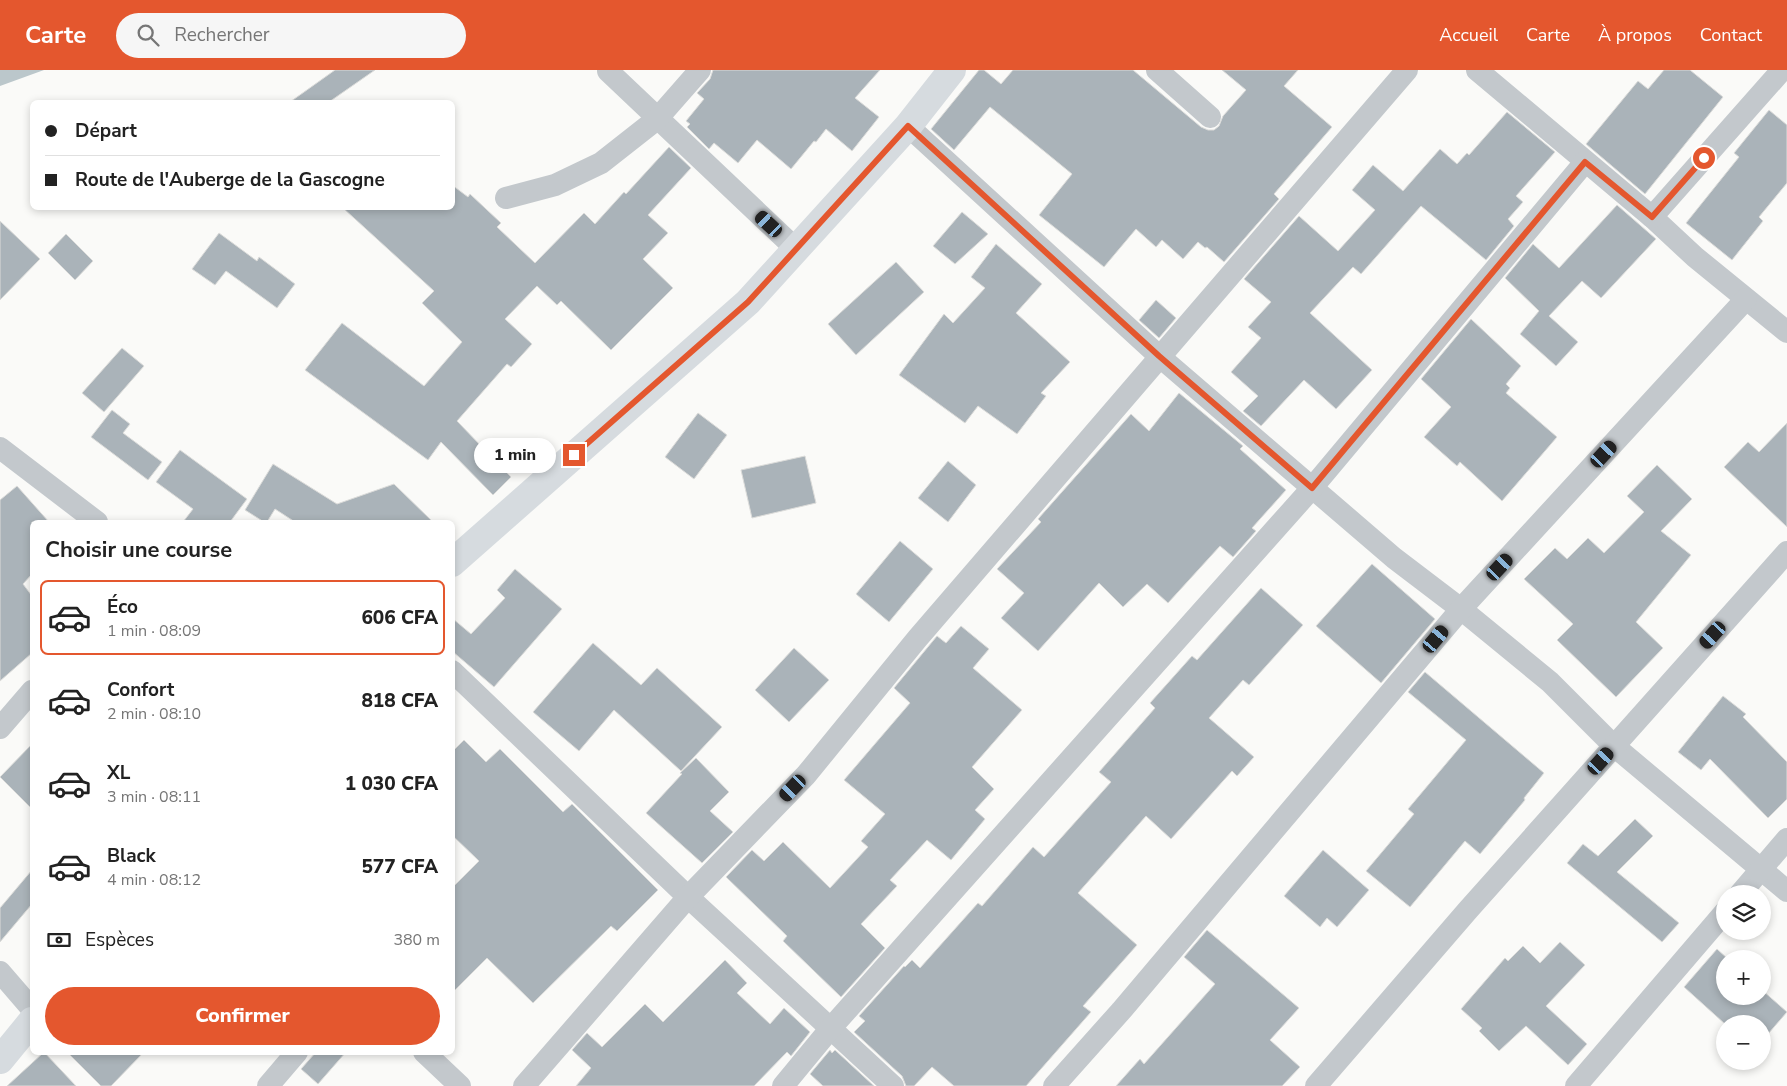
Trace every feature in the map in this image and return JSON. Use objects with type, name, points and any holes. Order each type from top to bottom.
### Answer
[{"type":"street","points":[[506,198],[555,185],[601,163],[656,119],[700,70]]},
{"type":"street","points":[[455,559],[748,302],[908,126],[952,70]]},
{"type":"street","points":[[1157,70],[1210,117]]},
{"type":"street","points":[[524,1086],[688,897],[806,775],[917,639],[1407,70]]},
{"type":"street","points":[[1477,70],[1652,217],[1695,257],[1787,332]]},
{"type":"street","points":[[1652,217],[1782,70]]},
{"type":"street","points":[[608,71],[656,119],[797,250]]},
{"type":"street","points":[[908,126],[1159,356],[1394,558],[1461,609],[1550,682],[1614,746],[1787,891]]},
{"type":"street","points":[[783,1086],[830,1029],[1312,488],[1585,162]]},
{"type":"street","points":[[1054,1086],[1121,1011],[1461,609],[1746,299]]},
{"type":"street","points":[[0,448],[93,520]]},
{"type":"street","points":[[1316,1086],[1468,910],[1787,552]]},
{"type":"street","points":[[455,674],[688,897],[893,1086]]},
{"type":"street","points":[[0,728],[30,693]]},
{"type":"street","points":[[1748,885],[1787,839]]},
{"type":"street","points":[[1576,1086],[1716,923]]},
{"type":"street","points":[[0,972],[30,1007]]},
{"type":"street","points":[[0,1060],[30,1022]]},
{"type":"street","points":[[268,1086],[294,1055]]},
{"type":"street","points":[[427,1055],[460,1086]]},
{"type":"shaded area","points":[[0,70],[44,70],[0,86]]},
{"type":"building","points":[[335,70],[375,70],[332,100],[293,100]]},
{"type":"building","points":[[713,70],[880,70],[855,98],[879,117],[852,151],[826,129],[791,169],[757,140],[738,163],[714,143],[709,149],[687,127],[690,124],[686,121],[704,99],[697,93],[710,79]]},
{"type":"building","points":[[979,70],[984,70],[1001,84],[1013,70],[1133,70],[1201,127],[1214,130],[1219,126],[1223,116],[1246,90],[1222,70],[1298,70],[1284,86],[1332,127],[1274,194],[1279,199],[1224,262],[1207,247],[1205,248],[1198,242],[1183,259],[1162,240],[1156,247],[1136,229],[1104,267],[1039,215],[1072,174],[990,107],[954,150],[931,129]]},
{"type":"building","points":[[1664,70],[1690,70],[1723,97],[1645,194],[1586,144],[1638,81],[1648,89]]},
{"type":"building","points":[[1769,110],[1787,125],[1787,183],[1759,217],[1763,221],[1732,260],[1686,223],[1739,157],[1734,153]]},
{"type":"building","points":[[1507,112],[1555,152],[1516,196],[1523,202],[1508,219],[1514,226],[1486,260],[1421,206],[1361,274],[1353,267],[1310,313],[1372,370],[1336,409],[1304,380],[1261,426],[1243,411],[1258,396],[1231,372],[1261,338],[1248,327],[1271,302],[1244,279],[1299,216],[1338,251],[1375,210],[1352,190],[1373,165],[1403,191],[1440,149],[1457,164],[1467,153],[1469,155]]},
{"type":"building","points":[[669,147],[691,168],[648,215],[668,233],[643,259],[673,288],[611,350],[561,301],[557,305],[537,286],[505,319],[532,344],[511,367],[507,364],[457,421],[511,477],[493,495],[441,442],[428,460],[305,370],[342,323],[424,386],[462,342],[422,303],[434,291],[345,210],[455,210],[455,187],[468,197],[470,194],[501,223],[497,227],[535,263],[584,213],[595,224],[624,192],[626,194]]},
{"type":"building","points":[[1617,205],[1656,239],[1601,298],[1582,281],[1549,316],[1578,342],[1556,366],[1520,334],[1539,311],[1505,278],[1533,244],[1559,268]]},
{"type":"building","points":[[962,212],[988,234],[955,264],[933,246]]},
{"type":"building","points":[[0,221],[40,259],[0,300]]},
{"type":"building","points":[[219,233],[257,261],[259,257],[295,284],[277,308],[226,271],[215,285],[192,269]]},
{"type":"building","points":[[66,234],[93,261],[75,280],[48,253]]},
{"type":"building","points":[[996,244],[1042,284],[1016,313],[1070,362],[1041,393],[1046,396],[1017,434],[978,406],[965,423],[899,375],[944,314],[953,323],[985,288],[971,277]]},
{"type":"building","points":[[896,262],[924,292],[856,355],[828,324]]},
{"type":"building","points":[[1156,300],[1176,318],[1159,338],[1139,320]]},
{"type":"building","points":[[1471,319],[1521,366],[1506,384],[1510,388],[1506,393],[1557,437],[1502,501],[1460,462],[1457,466],[1424,437],[1451,407],[1421,379]]},
{"type":"building","points":[[122,348],[144,366],[104,412],[82,393]]},
{"type":"building","points":[[1179,393],[1243,446],[1240,449],[1286,490],[1252,528],[1256,531],[1233,557],[1220,546],[1168,603],[1147,584],[1123,607],[1099,583],[1038,651],[1001,618],[1024,593],[997,569],[1041,522],[1038,519],[1131,414],[1149,431]]},
{"type":"building","points":[[112,410],[130,424],[123,433],[162,462],[148,480],[91,437]]},
{"type":"building","points":[[698,413],[727,435],[694,479],[665,457]]},
{"type":"building","points":[[1787,423],[1787,527],[1724,467],[1748,442],[1759,452]]},
{"type":"building","points":[[180,450],[247,499],[231,520],[185,520],[193,509],[156,482]]},
{"type":"building","points":[[805,456],[816,503],[752,518],[741,470]]},
{"type":"building","points":[[948,461],[976,485],[948,522],[918,498]]},
{"type":"building","points":[[273,464],[337,504],[394,484],[431,520],[292,520],[275,509],[268,520],[261,520],[245,510]]},
{"type":"building","points":[[1657,465],[1692,499],[1661,531],[1691,555],[1636,622],[1663,648],[1616,697],[1557,640],[1573,624],[1524,579],[1555,548],[1567,559],[1588,538],[1604,553],[1644,512],[1627,496]]},
{"type":"building","points":[[17,486],[47,520],[30,520],[30,576],[23,584],[30,593],[30,655],[0,681],[0,500]]},
{"type":"building","points":[[900,541],[933,569],[889,622],[856,594]]},
{"type":"building","points":[[1372,564],[1435,619],[1381,683],[1316,626]]},
{"type":"building","points":[[515,569],[562,609],[494,687],[455,654],[455,621],[471,634],[505,598],[497,590]]},
{"type":"building","points":[[1261,588],[1303,625],[1249,685],[1243,680],[1209,718],[1254,757],[1237,776],[1232,771],[1171,839],[1146,816],[1078,893],[1137,945],[1083,1006],[1091,1012],[1026,1086],[954,1086],[932,1067],[914,1086],[906,1086],[902,1076],[854,1032],[865,1021],[859,1016],[904,966],[912,960],[920,968],[978,903],[982,906],[1033,847],[1044,857],[1111,782],[1099,772],[1155,708],[1150,703],[1192,656],[1197,660]]},
{"type":"building","points":[[961,626],[989,649],[973,668],[1022,710],[972,767],[994,789],[975,810],[985,819],[951,860],[927,840],[890,880],[897,886],[861,924],[885,948],[841,997],[783,941],[787,936],[726,877],[752,850],[764,861],[783,842],[830,888],[868,847],[861,841],[885,814],[844,780],[910,703],[894,688],[937,636],[946,643]]},
{"type":"building","points":[[593,643],[641,685],[657,668],[722,727],[681,771],[614,710],[579,751],[533,712]]},
{"type":"building","points":[[794,648],[829,680],[789,722],[755,690]]},
{"type":"building","points":[[1425,672],[1544,773],[1524,798],[1525,800],[1480,854],[1465,841],[1410,907],[1366,871],[1414,814],[1408,809],[1466,740],[1408,692]]},
{"type":"building","points":[[1723,696],[1746,714],[1743,717],[1787,762],[1787,799],[1768,818],[1710,759],[1701,770],[1678,752]]},
{"type":"building","points":[[464,740],[486,762],[500,749],[563,812],[572,804],[658,890],[617,931],[611,926],[533,1003],[487,958],[455,990],[455,885],[479,861],[455,838],[455,749]]},
{"type":"building","points":[[30,746],[30,807],[0,777]]},
{"type":"building","points":[[696,758],[729,792],[710,811],[733,832],[702,863],[646,813],[682,774],[680,773]]},
{"type":"building","points":[[1635,819],[1653,836],[1617,872],[1679,923],[1662,942],[1567,863],[1583,844],[1598,856]]},
{"type":"building","points":[[1323,850],[1369,890],[1337,927],[1327,918],[1320,927],[1284,896]]},
{"type":"building","points":[[30,872],[30,906],[0,942],[0,908]]},
{"type":"building","points":[[1207,930],[1299,1008],[1270,1040],[1300,1067],[1282,1086],[1116,1086],[1140,1059],[1144,1064],[1215,984],[1184,957]]},
{"type":"building","points":[[1560,942],[1585,965],[1546,1006],[1587,1044],[1568,1065],[1526,1026],[1499,1051],[1479,1031],[1482,1028],[1461,1009],[1505,958],[1508,961],[1523,946],[1540,963]]},
{"type":"building","points":[[1716,950],[1716,1005],[1771,1005],[1771,998],[1787,1012],[1771,1031],[1771,1015],[1716,1016],[1684,987]]},
{"type":"building","points":[[725,960],[747,983],[737,993],[770,1024],[784,1008],[810,1032],[791,1056],[787,1052],[754,1086],[576,1086],[591,1068],[572,1050],[587,1033],[602,1047],[645,1004],[663,1022]]},
{"type":"building","points":[[830,1050],[832,1053],[835,1050],[874,1086],[823,1086],[810,1074]]},
{"type":"building","points":[[41,1055],[47,1055],[76,1086],[7,1086]]},
{"type":"building","points":[[70,1055],[141,1055],[111,1086],[101,1086]]},
{"type":"building","points":[[313,1055],[343,1055],[318,1084],[301,1069]]},
{"type":"route","points":[[574,455],[748,302],[908,126],[1159,356],[1312,488],[1585,162],[1652,217],[1704,158]]}]
